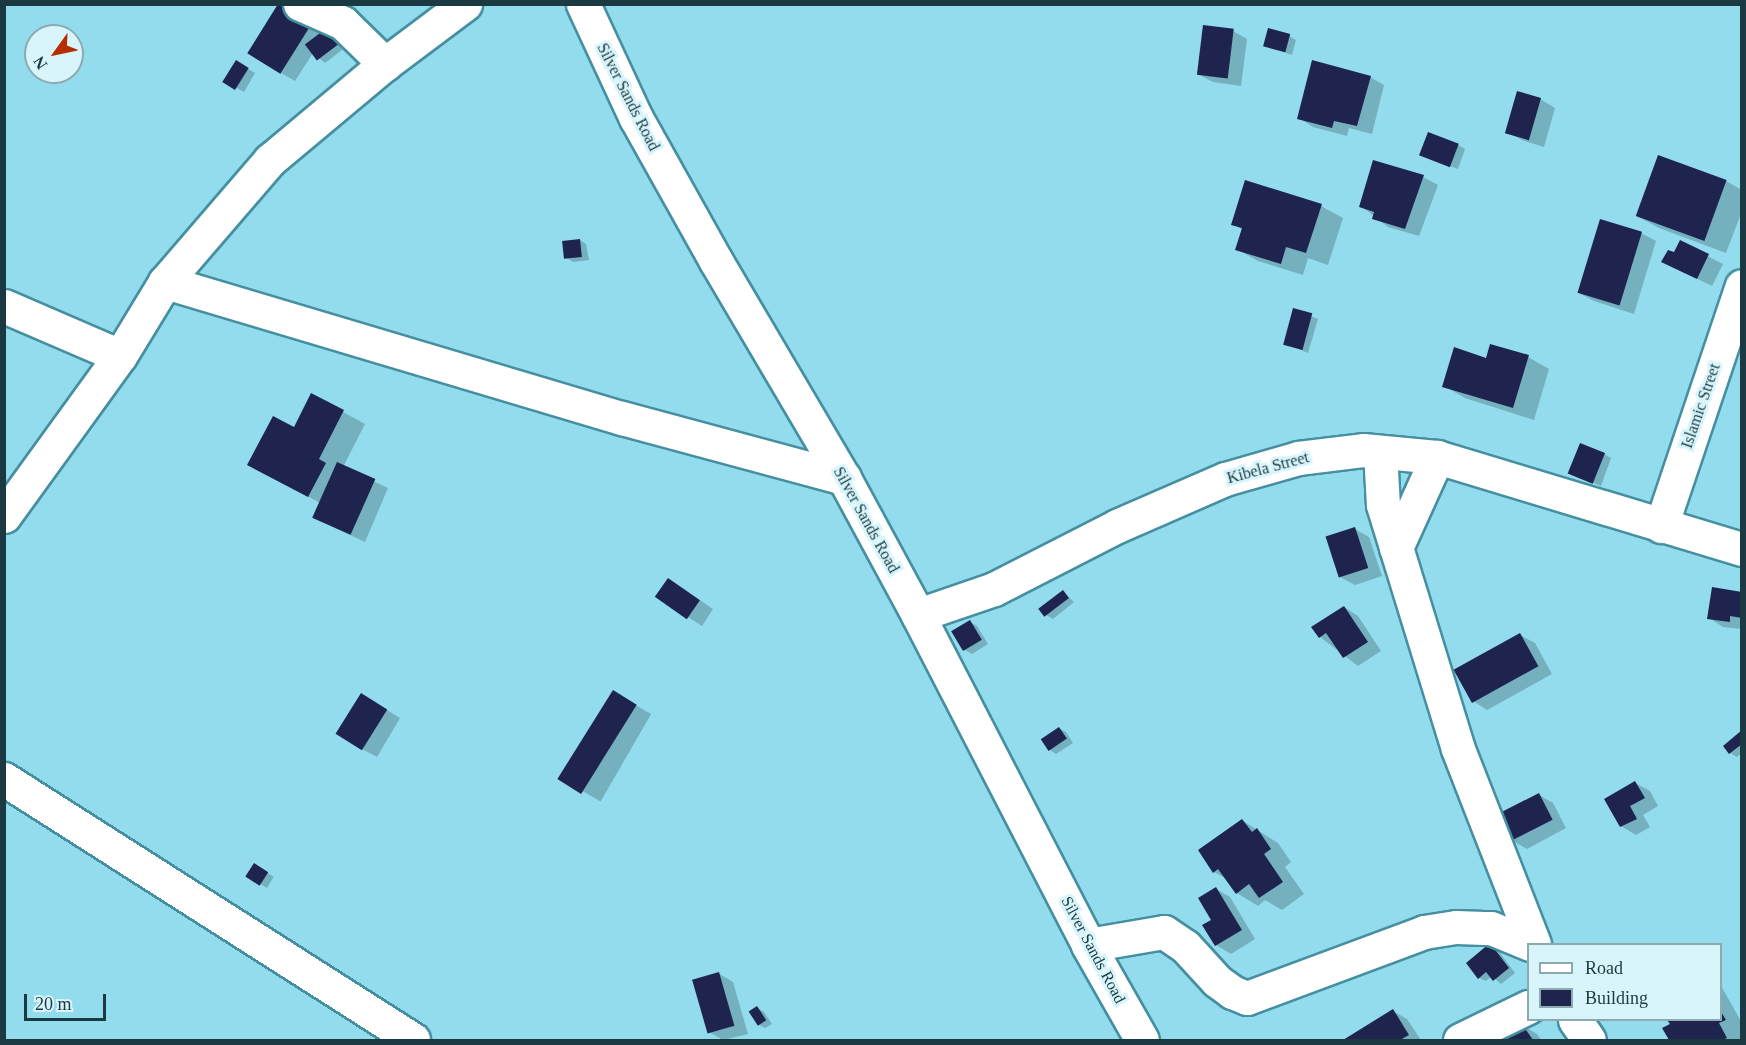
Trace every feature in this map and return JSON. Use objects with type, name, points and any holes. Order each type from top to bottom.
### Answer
[{"type":"street","points":[[300,4],[343,23],[385,64]]},
{"type":"street","points":[[4,516],[120,356],[165,282],[270,160],[385,64],[465,4]]},
{"type":"street","name":"Silver Sands Road","points":[[583,4],[636,118],[716,261],[844,478],[918,615],[1088,945],[1142,1041]]},
{"type":"street","points":[[165,282],[622,418],[844,478]]},
{"type":"street","name":"Islamic Street","points":[[1661,526],[1742,286]]},
{"type":"street","points":[[4,306],[120,356]]},
{"type":"street","name":"Kibela Street","points":[[918,615],[994,589],[1117,526],[1225,479],[1298,458],[1363,450],[1437,457],[1742,549]]},
{"type":"street","points":[[1380,452],[1383,506],[1458,749],[1531,943]]},
{"type":"street","points":[[1396,548],[1437,457]]},
{"type":"street","points":[[4,779],[413,1041]]},
{"type":"street","points":[[1088,945],[1164,932],[1185,946],[1217,981],[1232,992],[1247,998],[1424,932],[1456,927],[1491,928],[1527,943]]},
{"type":"street","points":[[1460,1041],[1527,1008]]},
{"type":"street","points":[[1576,1021],[1589,1041]]},
{"type":"building","points":[[278,4],[311,25],[280,74],[247,53]]},
{"type":"building","points":[[332,24],[344,40],[317,60],[305,44]]},
{"type":"building","points":[[1203,25],[1234,29],[1228,78],[1197,75]]},
{"type":"building","points":[[1268,28],[1290,34],[1285,52],[1263,46]]},
{"type":"building","points":[[236,60],[249,68],[235,90],[222,82]]},
{"type":"building","points":[[1312,60],[1371,76],[1357,126],[1334,121],[1332,128],[1297,119]]},
{"type":"building","points":[[1517,91],[1541,98],[1529,140],[1505,133]]},
{"type":"building","points":[[1428,132],[1459,144],[1450,167],[1419,155]]},
{"type":"building","points":[[1658,155],[1727,180],[1704,241],[1636,216]]},
{"type":"building","points":[[1373,160],[1424,175],[1405,229],[1372,219],[1374,212],[1359,207]]},
{"type":"building","points":[[1245,180],[1322,204],[1306,253],[1286,247],[1281,264],[1235,250],[1242,228],[1231,225]]},
{"type":"building","points":[[1600,219],[1642,232],[1620,305],[1577,293]]},
{"type":"building","points":[[580,239],[582,257],[564,259],[562,241]]},
{"type":"building","points":[[1680,240],[1709,254],[1697,279],[1661,262],[1668,250],[1674,252]]},
{"type":"building","points":[[1293,308],[1312,313],[1302,350],[1283,345]]},
{"type":"building","points":[[1490,344],[1529,355],[1513,408],[1442,387],[1454,347],[1486,358]]},
{"type":"building","points":[[311,393],[344,410],[319,459],[326,463],[308,497],[247,465],[273,416],[294,427]]},
{"type":"building","points":[[1580,443],[1605,453],[1593,484],[1568,474]]},
{"type":"building","points":[[337,462],[375,479],[351,535],[312,518]]},
{"type":"building","points":[[1355,527],[1368,568],[1339,577],[1326,537]]},
{"type":"building","points":[[668,578],[700,600],[687,619],[655,597]]},
{"type":"building","points":[[1712,587],[1742,592],[1742,618],[1730,616],[1730,622],[1707,619]]},
{"type":"building","points":[[1063,590],[1069,598],[1044,617],[1038,609]]},
{"type":"building","points":[[1344,606],[1368,642],[1343,658],[1326,633],[1319,638],[1311,627]]},
{"type":"building","points":[[970,620],[982,640],[963,651],[951,631]]},
{"type":"building","points":[[1520,633],[1538,666],[1472,703],[1454,670]]},
{"type":"building","points":[[613,690],[637,705],[581,794],[557,779]]},
{"type":"building","points":[[361,693],[387,709],[362,750],[336,734]]},
{"type":"building","points":[[1059,727],[1067,739],[1049,751],[1041,739]]},
{"type":"building","points":[[1742,730],[1742,744],[1729,754],[1723,746]]},
{"type":"building","points":[[1635,781],[1645,798],[1630,806],[1637,819],[1620,827],[1604,799]]},
{"type":"building","points":[[1539,793],[1553,820],[1510,842],[1496,815]]},
{"type":"building","points":[[1242,819],[1252,832],[1257,828],[1271,849],[1264,854],[1283,882],[1259,898],[1249,884],[1236,894],[1218,869],[1213,873],[1198,850]]},
{"type":"building","points":[[254,863],[268,872],[260,886],[245,876]]},
{"type":"building","points":[[1216,887],[1242,930],[1215,946],[1202,925],[1211,920],[1198,898]]},
{"type":"building","points":[[1490,943],[1509,968],[1493,981],[1486,972],[1478,979],[1466,963]]},
{"type":"building","points":[[719,972],[734,1026],[708,1034],[692,980]]},
{"type":"building","points":[[757,1006],[766,1020],[758,1026],[749,1011]]},
{"type":"building","points":[[1393,1009],[1409,1035],[1400,1040],[1343,1040]]},
{"type":"building","points":[[1722,1013],[1726,1020],[1719,1023],[1727,1038],[1722,1040],[1669,1040],[1662,1028],[1670,1024],[1668,1021],[1722,1021]]},
{"type":"building","points":[[1522,1024],[1533,1040],[1496,1040]]}]
